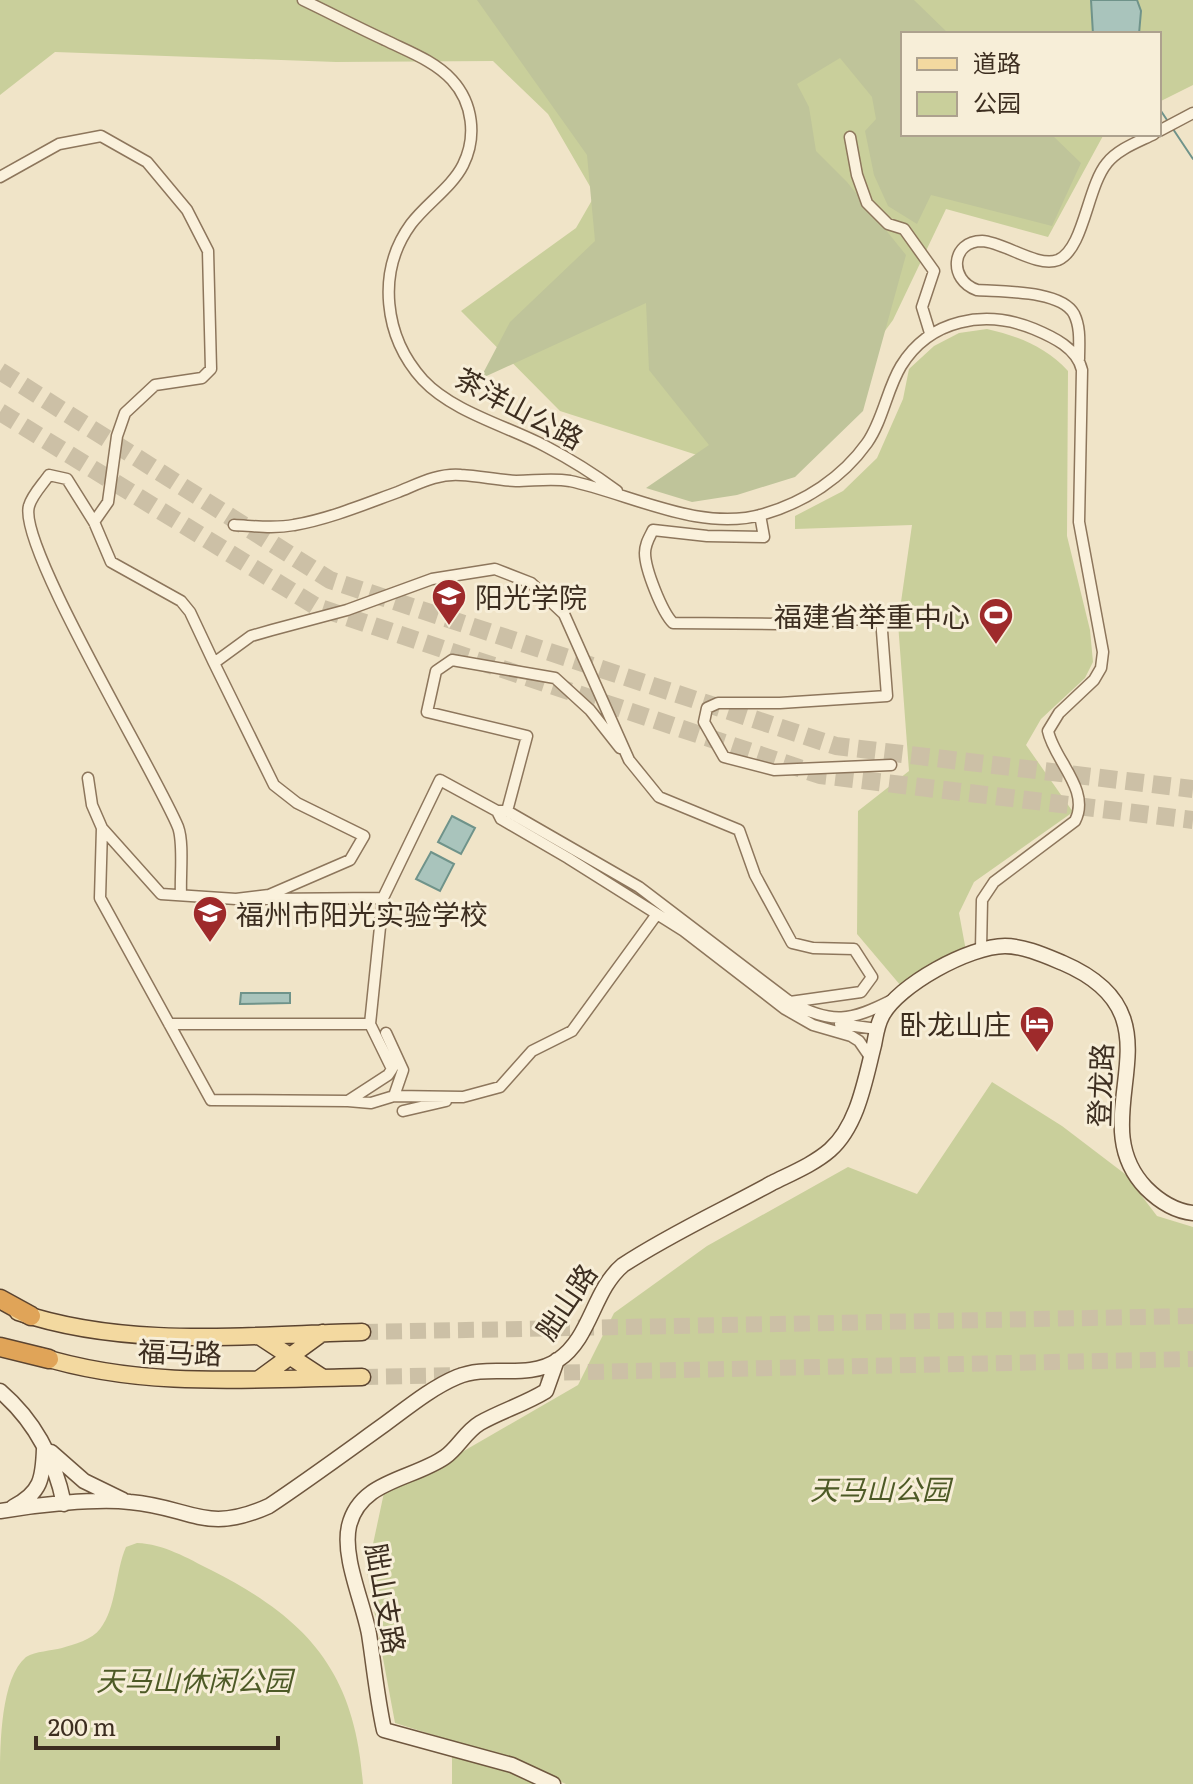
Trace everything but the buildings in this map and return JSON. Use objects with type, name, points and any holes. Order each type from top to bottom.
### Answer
[{"type":"highway","points":[[0,1299],[31,1316]]},
{"type":"highway","points":[[0,1345],[49,1359]]},
{"type":"main road","name":"福马路","points":[[0,1305],[31,1316],[98,1331],[183,1336],[362,1332]]},
{"type":"main road","points":[[259,1379],[322,1333]]},
{"type":"main road","points":[[322,1333],[313,1343],[310,1355],[313,1367],[323,1378]]},
{"type":"main road","points":[[257,1335],[323,1378]]},
{"type":"main road","points":[[257,1335],[268,1344],[273,1356],[268,1369],[259,1379]]},
{"type":"main road","name":"福马路","points":[[49,1359],[90,1370],[153,1379],[362,1377]]},
{"type":"street","name":"茶洋山公路","points":[[303,0],[423,58],[451,78],[464,95],[471,119],[470,143],[463,166],[410,225],[389,273],[388,307],[401,348],[412,366],[424,382],[466,411],[545,446],[618,493]]},
{"type":"street","points":[[1161,130],[1193,113]]},
{"type":"street","points":[[0,177],[59,144],[101,136],[147,162],[187,210],[208,251],[211,369],[202,378],[155,385],[125,413],[117,436],[108,502],[94,522]]},
{"type":"street","points":[[981,949],[982,900],[994,882],[1075,821],[1079,812],[1079,797],[1051,744],[1048,731],[1059,713],[1094,680],[1101,668],[1103,652],[1079,522],[1082,370],[1075,317],[1068,306],[1052,298],[977,290],[967,286],[958,277],[956,265],[959,253],[968,245],[982,241],[1049,262],[1061,259],[1075,245],[1093,186],[1109,160],[1150,136]]},
{"type":"street","points":[[850,137],[857,175],[867,203],[888,224],[904,229],[934,271],[922,307],[930,333]]},
{"type":"street","points":[[234,525],[293,526],[447,475],[569,481],[685,515],[728,518],[760,515],[808,496],[838,476],[867,442],[900,367],[930,333],[965,320],[997,318],[1044,333],[1071,350],[1079,359]]},
{"type":"street","points":[[181,894],[179,830],[91,663],[31,534],[28,506],[49,475],[67,479],[94,522],[111,562],[181,601],[190,612],[274,785],[297,803],[364,836],[350,860],[269,895],[236,899]]},
{"type":"street","points":[[760,515],[764,537],[707,536],[653,530],[647,541],[645,556],[665,615],[673,623],[778,624],[881,618],[887,696],[780,703],[718,703],[707,708],[704,722],[724,757],[774,770],[891,765]]},
{"type":"street","points":[[214,663],[251,636],[347,610],[432,579],[495,569],[531,583],[564,614],[629,760]]},
{"type":"street","points":[[787,1005],[861,992],[872,977],[854,949],[813,948],[792,943],[755,875],[739,830],[659,797],[590,710],[555,678],[452,660],[436,671],[427,712],[527,736],[501,819],[629,888],[813,1025],[877,1029]]},
{"type":"street","points":[[88,778],[92,805],[102,828],[161,894],[236,899],[383,898]]},
{"type":"street","points":[[348,1101],[388,1075],[392,1069],[370,1024],[383,898],[440,780],[502,811]]},
{"type":"street","points":[[102,828],[100,898],[211,1100],[371,1103],[394,1096],[463,1097]]},
{"type":"street","points":[[629,888],[657,914],[708,944]]},
{"type":"street","points":[[403,1111],[500,1087],[532,1051],[572,1031],[657,914]]},
{"type":"street","name":"登龙路","points":[[870,1057],[877,1029],[892,1000],[926,977],[981,949],[1010,946],[1081,972],[1112,994],[1122,1015],[1128,1041],[1122,1118],[1125,1150],[1134,1172],[1149,1191],[1168,1205],[1193,1213]]},
{"type":"street","points":[[834,1024],[892,1000]]},
{"type":"street","points":[[169,1024],[370,1024]]},
{"type":"street","points":[[834,1024],[859,1041],[870,1057]]},
{"type":"street","points":[[386,1033],[403,1070],[394,1096]]},
{"type":"street","name":"胐山路","points":[[2,1511],[127,1501],[211,1520],[245,1516],[269,1506],[456,1378],[482,1371],[537,1371],[571,1348],[605,1286],[623,1265],[814,1161],[833,1147],[850,1124],[870,1057]]},
{"type":"street","name":"胐山支路","points":[[553,1784],[512,1765],[384,1730],[369,1635],[349,1552],[349,1527],[357,1506],[367,1495],[444,1458],[479,1424],[546,1391],[557,1360]]},
{"type":"street","points":[[0,1391],[44,1444],[74,1474],[127,1501]]},
{"type":"street","points":[[44,1444],[55,1467],[64,1504]]},
{"type":"street","points":[[2,1511],[28,1498],[40,1484],[44,1444]]},
{"type":"green space","points":[[0,0],[1193,0],[1193,85],[1161,101],[1161,32],[901,32],[901,136],[1103,136],[1048,237],[946,209],[893,320],[775,480],[560,411],[461,311],[576,228],[595,195],[548,114],[493,61],[336,62],[55,52],[0,95]]},
{"type":"green space","points":[[477,0],[914,0],[947,32],[901,32],[901,136],[1053,136],[1081,163],[1052,226],[931,195],[917,224],[888,206],[874,175],[865,131],[876,119],[872,97],[840,58],[797,84],[809,107],[816,151],[847,182],[906,255],[863,411],[795,477],[737,495],[692,502],[646,488],[709,445],[649,370],[646,303],[480,379],[510,322],[595,241],[587,155]]},
{"type":"green space","name":"福建省举重中心","points":[[987,329],[1031,344],[1068,371],[1067,536],[1090,630],[1093,662],[1085,678],[1041,719],[1026,745],[1073,812],[974,882],[959,913],[966,951],[901,986],[857,934],[858,811],[909,771],[898,623],[912,525],[795,529],[795,516],[843,491],[877,458],[903,399],[909,369],[934,346],[959,333]]},
{"type":"green space","name":"天马山公园","points":[[992,1082],[1062,1126],[1125,1174],[1157,1216],[1193,1227],[1193,1784],[566,1784],[504,1757],[395,1723],[367,1572],[385,1488],[443,1463],[578,1385],[614,1313],[707,1246],[848,1167],[917,1194]]},
{"type":"green space","name":"天马山休闲公园","points":[[137,1543],[166,1549],[211,1570],[275,1608],[300,1630],[337,1680],[350,1710],[363,1784],[0,1784],[3,1715],[17,1667],[30,1655],[62,1648],[97,1633],[110,1610],[126,1547]]},
{"type":"green space","points":[[452,1756],[502,1769],[537,1784],[452,1784]]},
{"type":"water","points":[[1091,0],[1137,0],[1141,11],[1139,32],[1093,32]]},
{"type":"water","points":[[452,816],[475,828],[461,854],[438,842]]},
{"type":"water","points":[[431,852],[454,864],[440,891],[416,879]]},
{"type":"water","points":[[241,993],[290,993],[290,1003],[240,1004]]},
{"type":"waterway","points":[[1161,111],[1167,120]]},
{"type":"waterway","points":[[1173,129],[1193,159]]},
{"type":"tunnel","points":[[0,371],[330,580],[836,746],[1193,789]]},
{"type":"tunnel","points":[[0,412],[317,607],[820,775],[1193,820]]},
{"type":"tunnel","points":[[362,1332],[1193,1316]]},
{"type":"tunnel","points":[[540,1373],[1193,1359]]},
{"type":"tunnel","points":[[362,1377],[465,1375]]},
{"type":"place","name":"阳光学院","points":[[449,627]]},
{"type":"place","name":"福建省举重中心","points":[[996,646]]},
{"type":"place","name":"福州市阳光实验学校","points":[[210,944]]},
{"type":"place","name":"卧龙山庄","points":[[1037,1054]]}]
